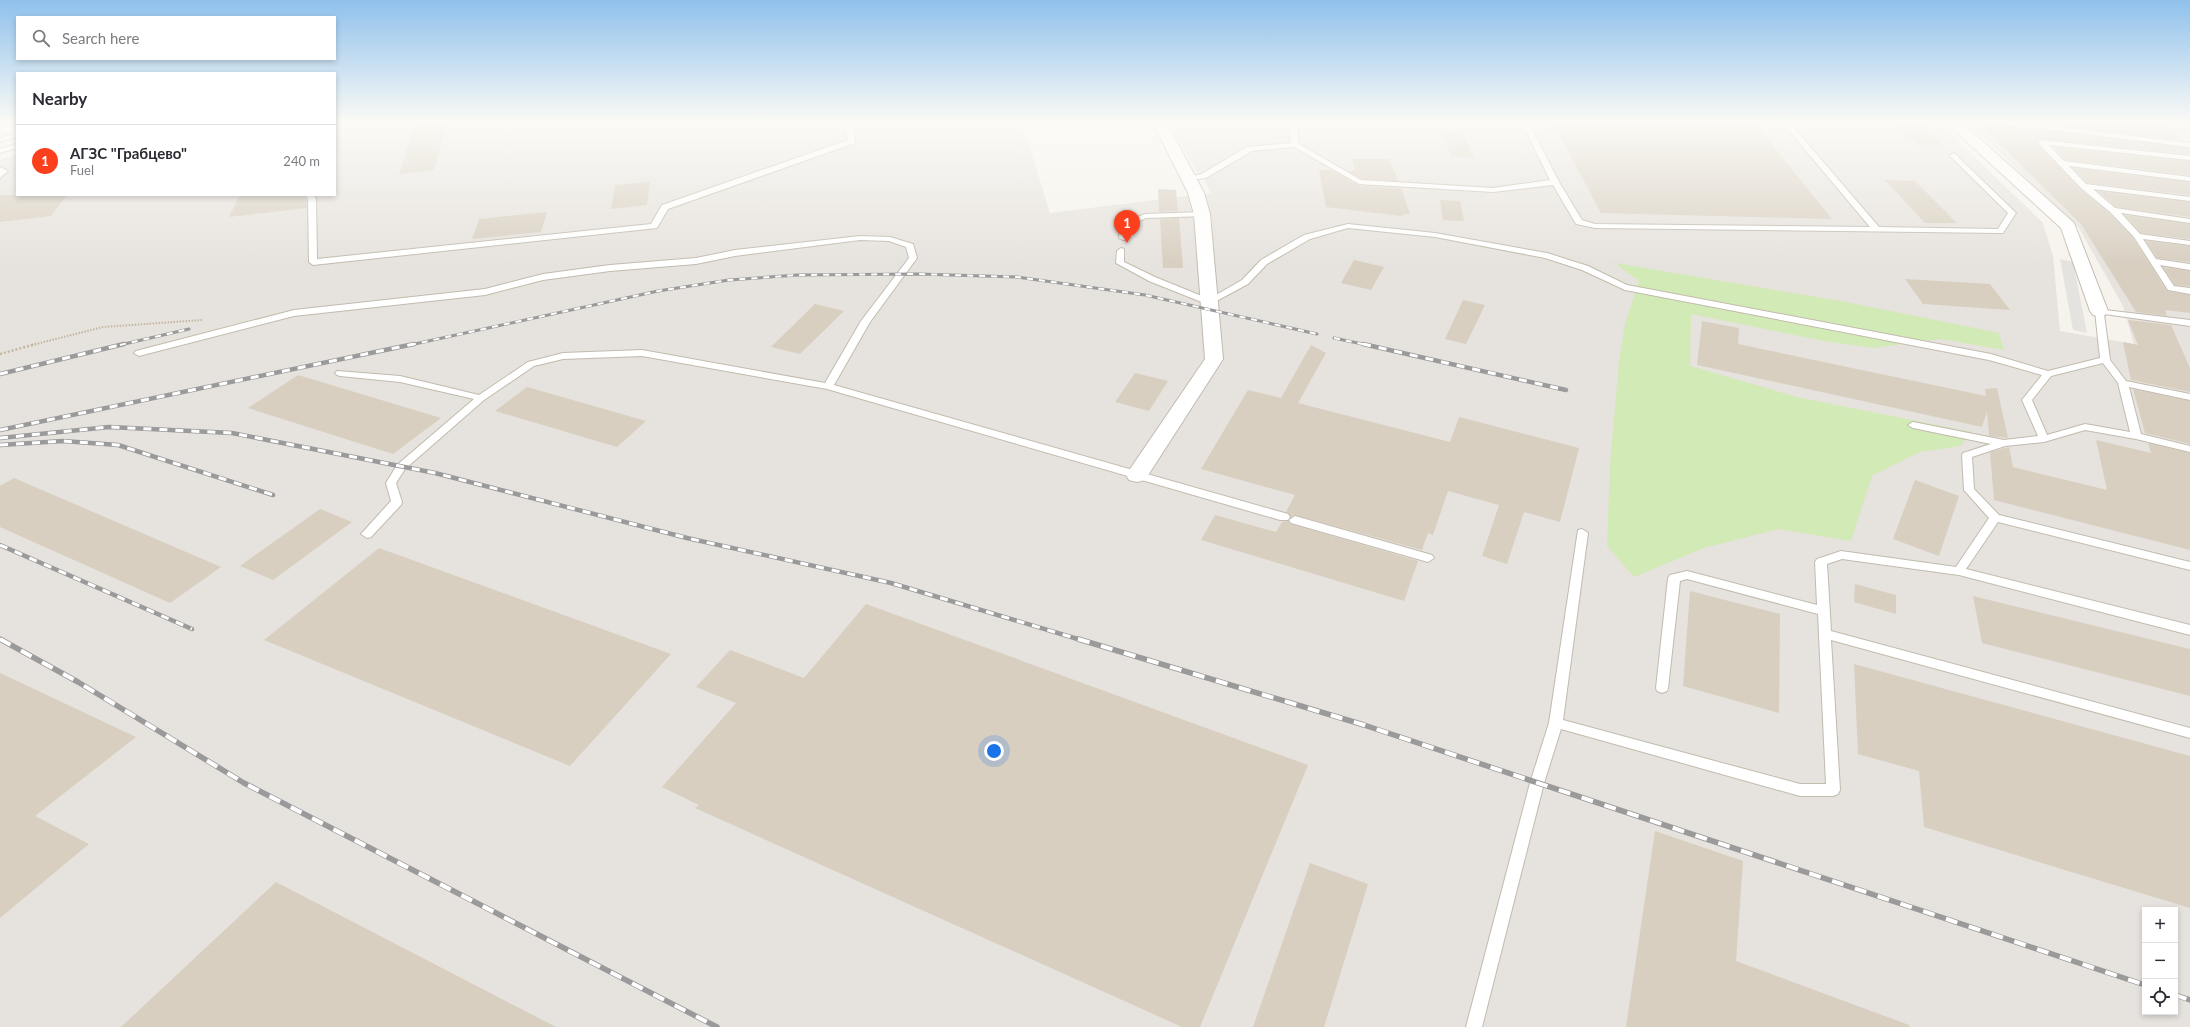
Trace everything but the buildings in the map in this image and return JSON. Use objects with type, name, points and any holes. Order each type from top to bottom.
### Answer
[{"type":"street","points":[[1137,475],[1214,359],[1202,214],[1196,193],[1184,169]]},
{"type":"street","points":[[2004,169],[2068,226],[2099,312]]},
{"type":"lane","points":[[0,169],[4,171],[0,176]]},
{"type":"lane","points":[[310,196],[312,199],[313,262],[654,226],[665,207],[773,169]]},
{"type":"lane","points":[[1189,178],[1203,176],[1216,169]]},
{"type":"lane","points":[[1336,169],[1359,182],[1493,190],[1555,182]]},
{"type":"lane","points":[[1548,169],[1579,222],[1595,226],[2000,231],[2012,213],[1968,169]]},
{"type":"lane","points":[[1825,169],[1877,230]]},
{"type":"lane","points":[[2067,169],[2084,186],[2113,210],[2137,236],[2171,288],[2190,291]]},
{"type":"lane","points":[[2104,169],[2190,179]]},
{"type":"lane","points":[[2084,186],[2190,199]]},
{"type":"lane","points":[[2113,210],[2190,221]]},
{"type":"lane","points":[[1122,238],[1124,225],[1145,216],[1202,214]]},
{"type":"lane","points":[[1121,251],[1120,263],[1152,279],[1209,302],[1245,282],[1264,262],[1307,237],[1348,226],[1434,235],[1547,256],[1585,268],[1625,287],[1991,357],[2048,374],[2105,360]]},
{"type":"lane","points":[[2137,236],[2190,243]]},
{"type":"lane","points":[[139,353],[294,313],[485,292],[558,275],[610,268],[696,261],[735,253],[860,238],[890,238],[910,246],[913,258],[866,320],[828,386]]},
{"type":"lane","points":[[2152,261],[2190,266]]},
{"type":"lane","points":[[2136,436],[2123,383],[2105,360],[2099,312],[2190,323]]},
{"type":"lane","points":[[367,534],[397,502],[391,483],[400,466],[481,398],[531,364],[562,356],[642,353],[828,386],[1428,558]]},
{"type":"lane","points":[[340,372],[400,379],[481,398]]},
{"type":"lane","points":[[2044,439],[2027,400],[2048,374]]},
{"type":"lane","points":[[2123,383],[2190,397]]},
{"type":"lane","points":[[1913,425],[2004,443]]},
{"type":"lane","points":[[2190,449],[2136,436],[2085,427],[2044,439],[2004,443],[1967,455],[1969,490],[1995,518],[2190,566]]},
{"type":"lane","points":[[1959,571],[1995,518]]},
{"type":"lane","points":[[1474,1027],[1536,783],[1556,723],[1582,533]]},
{"type":"lane","points":[[1556,723],[1800,790],[1833,790],[1821,562],[1841,555],[1959,571],[2190,630]]},
{"type":"lane","points":[[1662,688],[1674,578],[1687,575],[1824,611]]},
{"type":"lane","points":[[1825,634],[2190,733]]},
{"type":"path","points":[[0,354],[104,327],[207,320]]},
{"type":"shaded area","points":[[0,169],[16,169],[16,195],[0,218]]},
{"type":"shaded area","points":[[336,169],[1036,169],[1050,213],[1211,193],[1201,173],[1197,172],[1195,169],[1987,169],[2043,223],[2053,256],[2060,331],[2134,344],[2123,306],[2079,228],[2017,169],[2190,169],[2190,1027],[0,1027],[0,222],[19,196],[336,196]]},
{"type":"shaded area","points":[[2060,259],[2073,262],[2087,333],[2073,330]]},
{"type":"green space","points":[[1615,263],[1841,301],[1999,333],[2004,350],[1940,339],[1873,348],[1824,341],[1691,314],[1690,366],[1797,397],[1972,432],[1960,446],[1920,452],[1872,476],[1851,541],[1778,529],[1704,548],[1634,577],[1607,546],[1610,464],[1619,361],[1625,324],[1639,281]]},
{"type":"railway","points":[[410,345],[658,291],[729,280],[798,275],[918,274],[1017,277],[1145,295],[1317,334]]},
{"type":"railway","points":[[120,345],[189,329]]},
{"type":"railway","points":[[1334,338],[1367,345]]},
{"type":"railway","points":[[0,374],[124,344]]},
{"type":"railway","points":[[0,430],[414,344]]},
{"type":"railway","points":[[1363,344],[1566,390]]},
{"type":"railway","points":[[0,438],[109,427],[232,433],[435,473],[687,538],[891,583],[1081,640]]},
{"type":"railway","points":[[0,445],[63,441],[118,445],[273,495]]},
{"type":"railway","points":[[0,545],[192,629]]},
{"type":"railway","points":[[2,640],[0,639],[78,682],[244,783],[717,1027]]},
{"type":"railway","points":[[1078,639],[1364,725],[2142,984]]},
{"type":"railway","points":[[2178,996],[2190,1000]]},
{"type":"place","name":"АГЗС \"Грабцево\"","points":[[1127,243]]}]
